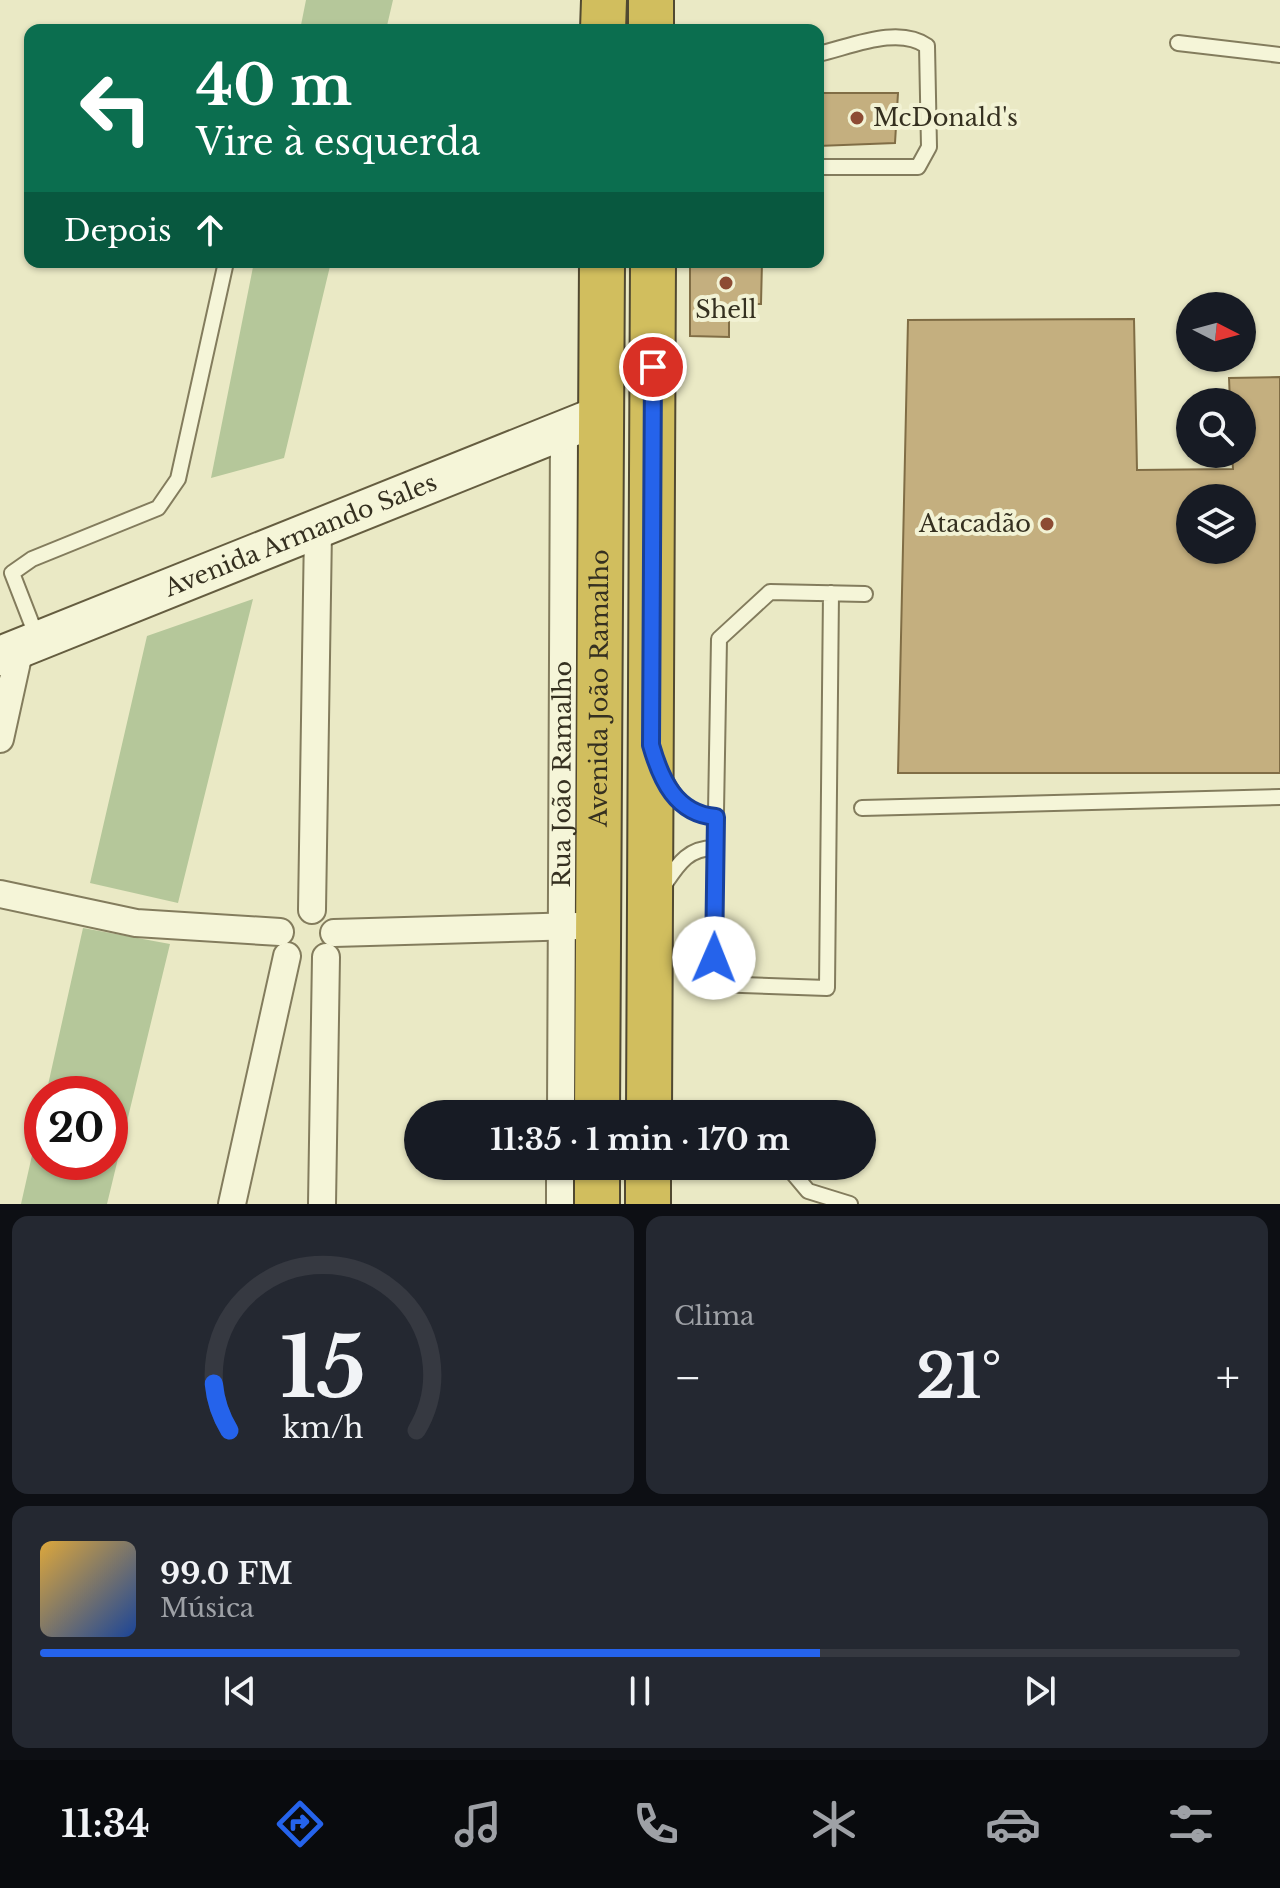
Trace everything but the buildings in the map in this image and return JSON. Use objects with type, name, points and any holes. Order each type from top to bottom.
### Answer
[{"type":"highway","points":[[603,24],[604,0]]},
{"type":"highway","name":"Avenida João Ramalho","points":[[596,1100],[580,926],[583,424],[601,268]]},
{"type":"highway","points":[[649,1100],[653,268]]},
{"type":"highway","points":[[583,424],[653,394]]},
{"type":"highway","points":[[597,1180],[597,1204]]},
{"type":"highway","points":[[648,1180],[648,1204]]},
{"type":"street","name":"Avenida Armando Sales","points":[[20,648],[583,424]]},
{"type":"street","points":[[312,910],[318,531]]},
{"type":"street","points":[[0,739],[20,648]]},
{"type":"street","points":[[0,894],[115,920],[284,944],[302,964],[330,945],[580,926],[562,1100]]},
{"type":"street","points":[[232,1204],[288,917],[312,910],[327,918],[330,945],[322,1204]]},
{"type":"street","points":[[560,1180],[560,1204]]},
{"type":"lane","points":[[824,53],[900,36],[927,46],[929,147],[918,167],[824,167]]},
{"type":"lane","points":[[1178,43],[1280,55]]},
{"type":"lane","points":[[20,648],[12,573],[32,559],[158,508],[169,497],[178,479],[225,268]]},
{"type":"lane","points":[[831,593],[827,988],[713,984],[719,639],[770,592],[831,593],[865,594]]},
{"type":"lane","points":[[651,745],[677,800],[693,813],[716,817]]},
{"type":"lane","points":[[862,808],[1280,797]]},
{"type":"lane","points":[[650,925],[658,894],[675,868],[695,849],[716,848]]},
{"type":"lane","points":[[799,1180],[808,1191],[850,1204]]},
{"type":"green space","points":[[306,0],[393,0],[387,24],[301,24]]},
{"type":"green space","points":[[253,268],[330,268],[284,458],[211,478]]},
{"type":"green space","points":[[253,599],[178,903],[90,883],[147,636]]},
{"type":"green space","points":[[83,928],[170,944],[128,1117],[128,1076],[50,1076]]},
{"type":"green space","points":[[26,1180],[113,1180],[107,1204],[21,1204]]},
{"type":"place","name":"McDonald's","points":[[857,118]]},
{"type":"place","name":"Shell","points":[[726,283]]},
{"type":"place","name":"Atacadão","points":[[1047,524]]},
{"type":"route","points":[[653,367],[651,745],[656,762],[677,800],[693,813],[716,817],[714,958]]}]
